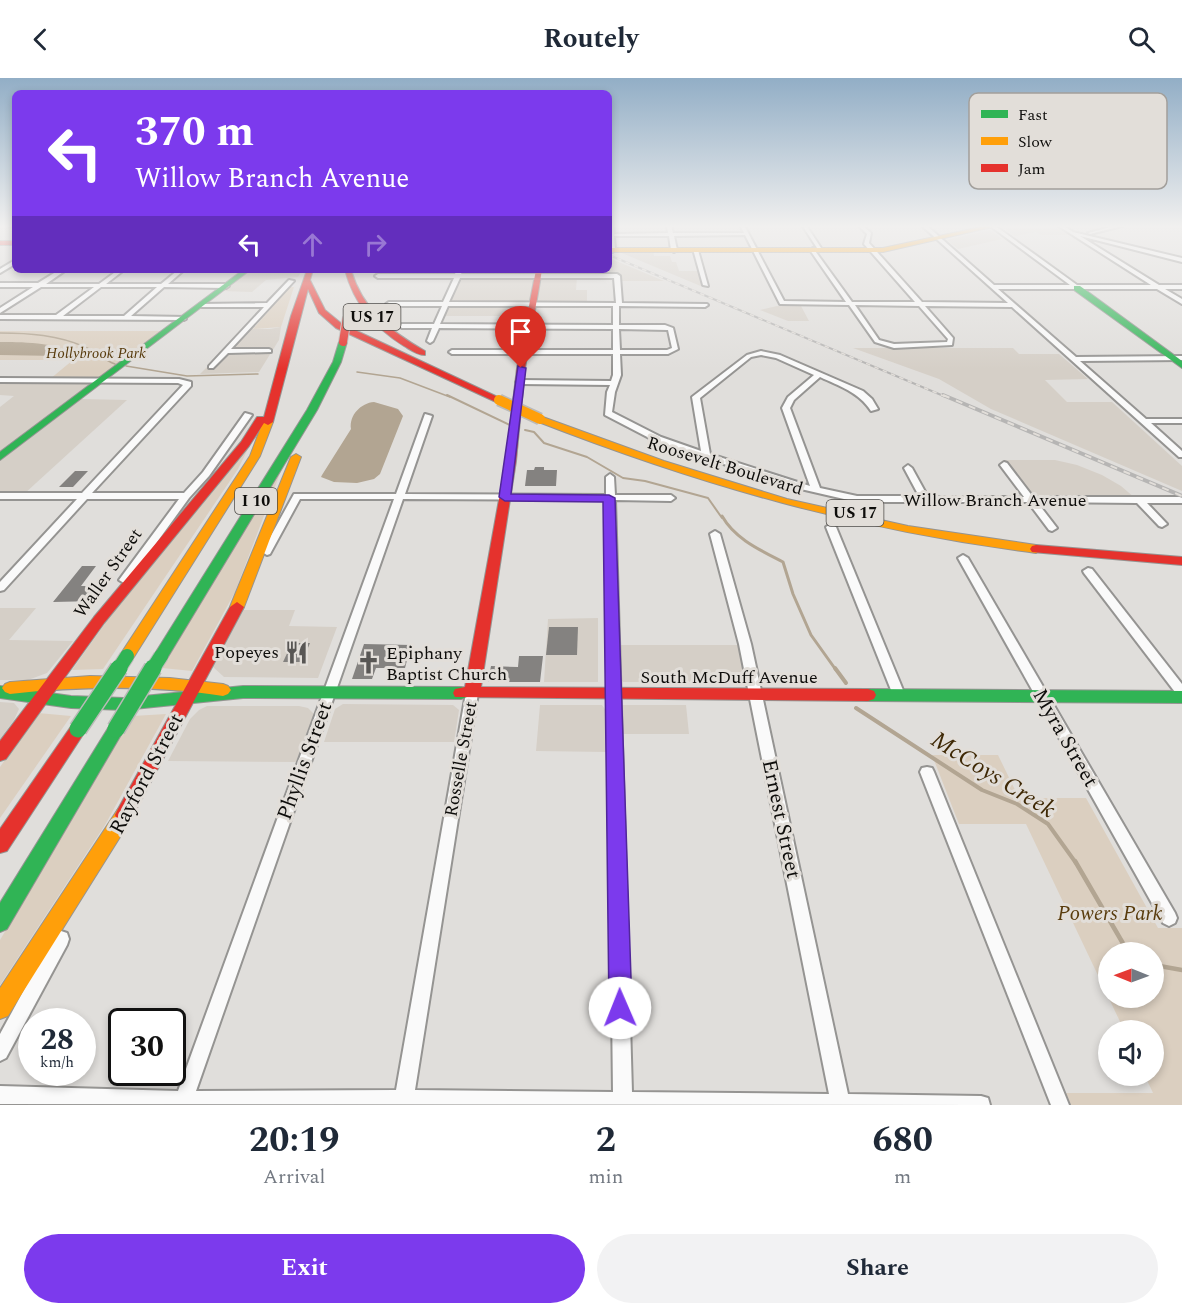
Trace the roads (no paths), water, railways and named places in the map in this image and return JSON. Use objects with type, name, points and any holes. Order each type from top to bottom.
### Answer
[{"type":"main road","points":[[0,457],[243,273]]},
{"type":"main road","name":"I 10","points":[[0,922],[312,410],[337,362],[343,342],[347,317],[346,273]]},
{"type":"main road","name":"Roosevelt Boulevard","points":[[347,273],[361,304],[388,332],[500,396]]},
{"type":"main road","name":"Rosselle Street","points":[[472,693],[505,497],[524,352],[538,273]]},
{"type":"main road","name":"I 10","points":[[0,844],[127,656],[255,456],[271,421],[309,275]]},
{"type":"main road","name":"Roosevelt Boulevard","points":[[309,275],[322,311],[339,326],[541,414],[611,449],[668,470],[807,510],[905,530],[1007,546],[1182,561]]},
{"type":"main road","points":[[1077,288],[1179,360]]},
{"type":"main road","points":[[99,620],[244,444],[265,413],[282,375]]},
{"type":"main road","points":[[237,607],[282,490],[309,429],[312,410]]},
{"type":"main road","name":"Roosevelt Boulevard","points":[[541,414],[674,464],[741,485],[838,509],[1004,538],[1129,551],[1182,553]]},
{"type":"main road","name":"Rayford Street","points":[[124,815],[237,607]]},
{"type":"main road","name":"Waller Street","points":[[0,754],[99,620]]},
{"type":"main road","name":"South McDuff Avenue","points":[[0,691],[51,683],[126,679],[195,684],[239,693]]},
{"type":"main road","name":"South McDuff Avenue","points":[[0,691],[40,699],[109,704],[187,700],[239,693],[329,692],[899,696],[1182,695]]},
{"type":"main road","points":[[0,1008],[124,815]]},
{"type":"street","points":[[0,311],[58,273]]},
{"type":"street","points":[[56,318],[118,273]]},
{"type":"street","points":[[125,318],[177,273]]},
{"type":"street","points":[[380,273],[538,273],[617,276],[617,375],[614,383],[520,382]]},
{"type":"street","points":[[430,341],[459,273]]},
{"type":"street","points":[[702,273],[706,285]]},
{"type":"street","points":[[766,273],[782,303],[1013,305]]},
{"type":"street","points":[[831,273],[850,305],[877,341],[894,346],[941,346],[951,341],[892,273]]},
{"type":"street","points":[[977,273],[1182,455]]},
{"type":"street","points":[[1057,273],[1077,288]]},
{"type":"street","points":[[1135,273],[1182,302]]},
{"type":"street","points":[[211,367],[291,281]]},
{"type":"street","points":[[0,285],[226,286]]},
{"type":"street","points":[[993,287],[1182,287]]},
{"type":"street","points":[[388,304],[705,305]]},
{"type":"street","points":[[201,305],[269,305]]},
{"type":"street","points":[[0,317],[184,318]]},
{"type":"street","points":[[402,326],[665,327],[671,329],[675,350],[668,352],[452,352]]},
{"type":"street","points":[[226,351],[269,351]]},
{"type":"street","points":[[706,455],[696,397],[749,356],[761,353],[774,355],[860,393],[874,409]]},
{"type":"street","points":[[1074,359],[1179,360]]},
{"type":"street","points":[[816,490],[786,408],[791,399],[818,375]]},
{"type":"street","points":[[0,380],[187,382],[185,387],[0,588]]},
{"type":"street","name":"Willow Branch Avenue","points":[[614,383],[609,413],[646,434],[816,490],[857,499],[1182,500]]},
{"type":"street","name":"Waller Street","points":[[99,620],[140,556],[206,474],[248,415]]},
{"type":"street","name":"Phyllis Street","points":[[183,1102],[428,416]]},
{"type":"street","points":[[1143,421],[1182,421]]},
{"type":"street","points":[[1004,465],[1052,528]]},
{"type":"street","points":[[908,468],[925,500]]},
{"type":"street","points":[[610,477],[623,1103]]},
{"type":"street","points":[[0,496],[186,496]]},
{"type":"street","name":"Rayford Street","points":[[237,607],[297,496],[399,497]]},
{"type":"street","points":[[399,497],[671,498]]},
{"type":"street","points":[[1140,500],[1162,524]]},
{"type":"street","points":[[831,527],[899,696]]},
{"type":"street","name":"Ernest Street","points":[[715,534],[745,644],[841,1105]]},
{"type":"street","name":"Myra Street","points":[[963,558],[1169,918]]},
{"type":"street","points":[[1088,571],[1182,695]]},
{"type":"street","name":"Rosselle Street","points":[[403,1102],[472,693]]},
{"type":"street","points":[[927,772],[1060,1105]]},
{"type":"street","name":"Rayford Street","points":[[0,1052],[70,923],[124,815]]},
{"type":"street","points":[[0,1095],[183,1102],[981,1105]]},
{"type":"waterway","name":"McCoys Creek","points":[[0,333],[54,337],[85,347],[115,364]]},
{"type":"waterway","name":"McCoys Creek","points":[[126,366],[187,376],[258,374]]},
{"type":"waterway","name":"McCoys Creek","points":[[357,372],[400,378],[450,397]]},
{"type":"waterway","name":"McCoys Creek","points":[[447,395],[510,425]]},
{"type":"waterway","name":"McCoys Creek","points":[[525,430],[534,432],[544,443],[587,457],[623,478],[645,481],[708,498],[722,518]]},
{"type":"waterway","name":"McCoys Creek","points":[[722,516],[741,537],[783,562],[793,594],[811,635],[836,670]]},
{"type":"waterway","name":"McCoys Creek","points":[[835,668],[846,683]]},
{"type":"waterway","name":"McCoys Creek","points":[[856,708],[982,790],[1017,804],[1048,824],[1076,863]]},
{"type":"waterway","name":"McCoys Creek","points":[[1075,861],[1122,942]]},
{"type":"waterway","name":"McCoys Creek","points":[[1164,967],[1182,970]]},
{"type":"railway","points":[[652,273],[946,397]]},
{"type":"railway","points":[[943,395],[1182,496]]},
{"type":"place","name":"Popeyes","points":[[297,652]]},
{"type":"place","name":"Epiphany Baptist Church","points":[[368,663]]},
{"type":"park label","name":"Hollybrook Park","points":[[96,353]]},
{"type":"park label","name":"Powers Park","points":[[1110,914]]}]
